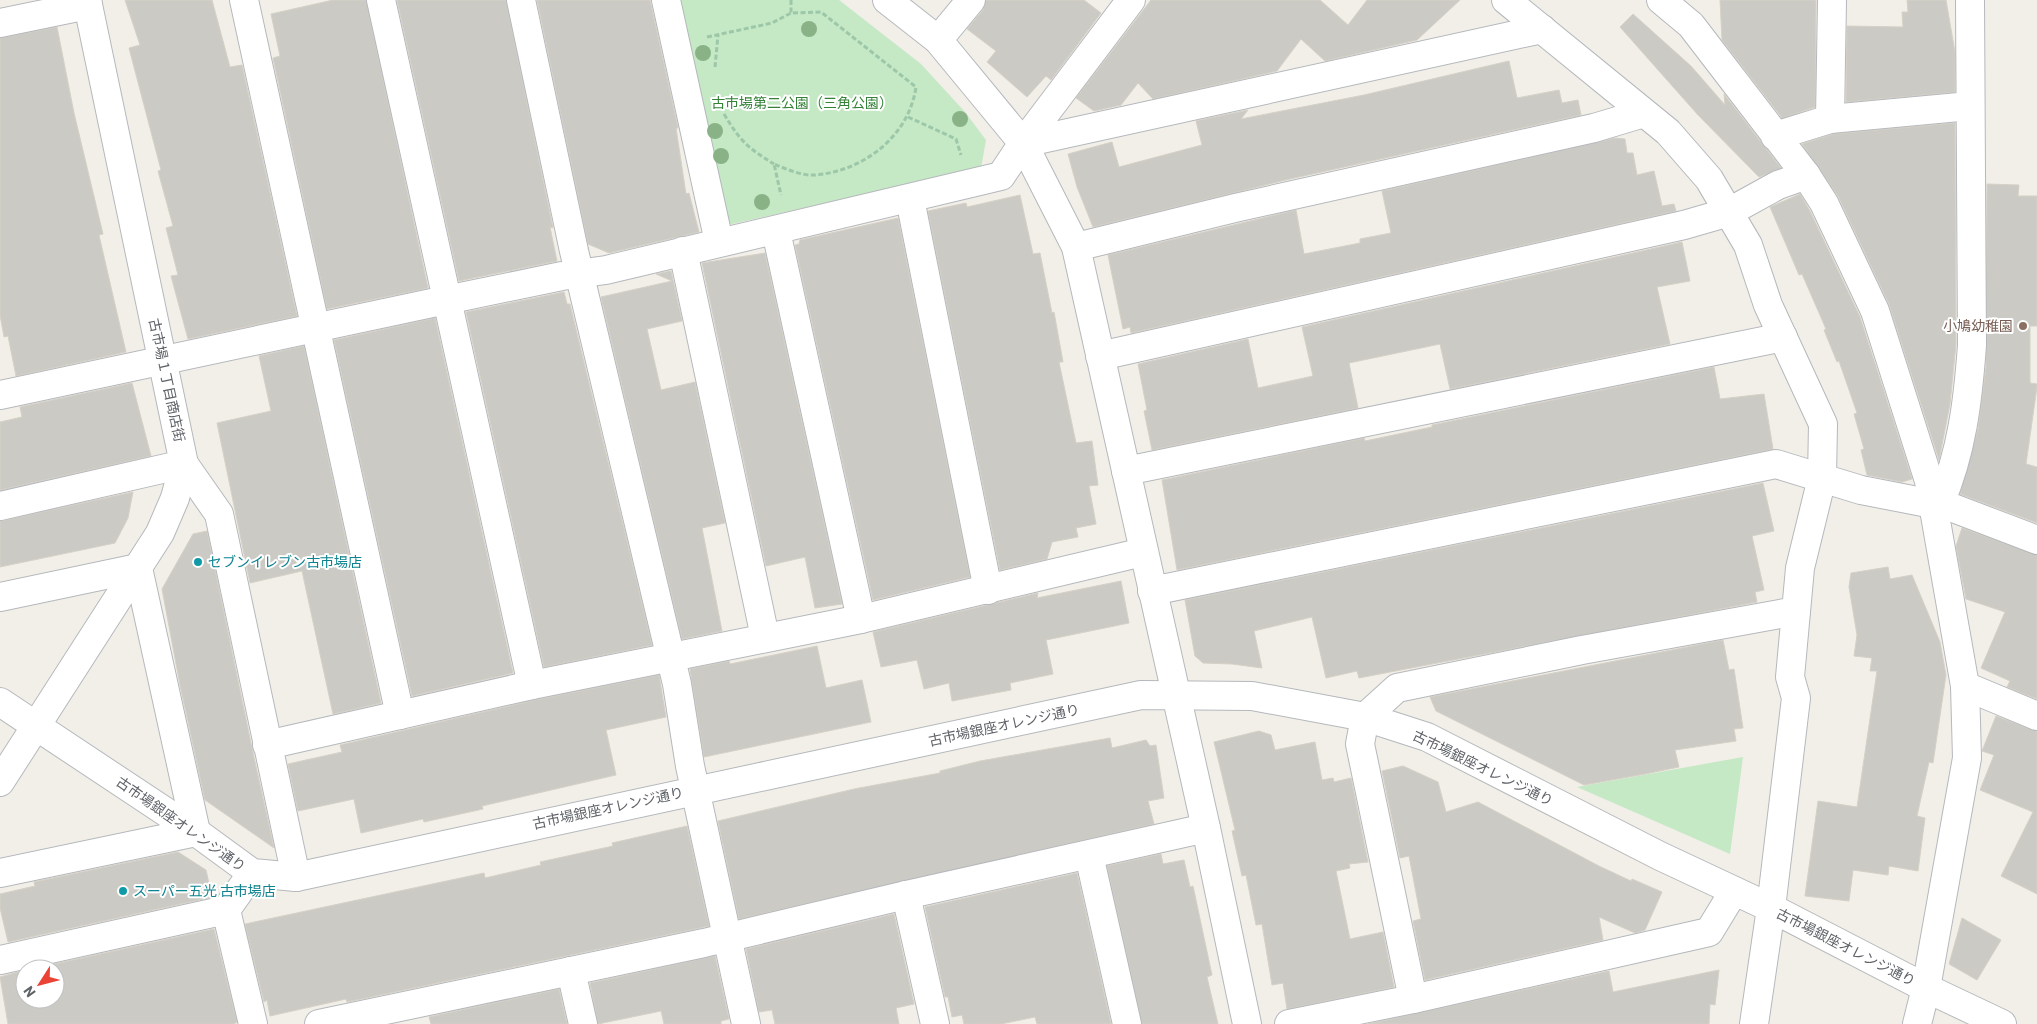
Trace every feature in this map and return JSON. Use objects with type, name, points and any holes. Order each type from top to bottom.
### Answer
[{"type":"street","points":[[244,0],[400,715]]},
{"type":"street","points":[[381,0],[532,685]]},
{"type":"street","points":[[521,0],[580,275],[670,658],[746,1024]]},
{"type":"street","points":[[666,0],[719,242]]},
{"type":"street","points":[[887,0],[938,40],[1023,143],[1076,248],[1177,696],[1247,1024]]},
{"type":"street","points":[[938,40],[971,0]]},
{"type":"street","points":[[2,388],[163,360],[562,276],[580,275],[910,199],[1001,176],[1023,143],[1131,0]]},
{"type":"street","points":[[1506,0],[1668,132],[1709,179],[1748,245],[1768,305],[1823,424],[1822,478],[1800,568],[1790,678],[1796,698],[1771,908],[1754,1024]]},
{"type":"street","points":[[1661,0],[1691,13],[1775,136],[1806,175],[1824,203],[1875,311],[1937,504],[1965,686],[1967,758],[1926,988],[1917,1024]]},
{"type":"street","points":[[1830,119],[1832,0]]},
{"type":"street","points":[[1937,504],[1954,469],[1969,386],[1972,345],[1970,0]]},
{"type":"street","points":[[0,23],[88,3]]},
{"type":"street","name":"古市場１丁目商店街","points":[[0,782],[160,533],[175,498],[184,464],[88,3]]},
{"type":"street","points":[[1023,143],[1542,29]]},
{"type":"street","points":[[1775,136],[1830,119],[1970,106]]},
{"type":"street","points":[[1076,248],[1235,208],[1594,128],[1644,113]]},
{"type":"street","points":[[1100,356],[1674,227],[1729,212],[1778,185],[1806,175]]},
{"type":"street","points":[[910,199],[988,590]]},
{"type":"street","points":[[782,229],[861,619]]},
{"type":"street","points":[[683,251],[765,637]]},
{"type":"street","points":[[1126,471],[1783,337]]},
{"type":"street","points":[[0,506],[184,464],[219,514],[296,877]]},
{"type":"street","points":[[1152,590],[1776,464],[1861,490],[1937,504],[2037,540]]},
{"type":"street","points":[[267,745],[532,685],[861,619],[1143,552]]},
{"type":"street","points":[[0,597],[138,568],[196,832],[0,874]]},
{"type":"street","points":[[1413,999],[1360,744],[1365,717],[1397,688],[1582,650],[1796,611]]},
{"type":"street","points":[[1965,686],[2037,716]]},
{"type":"street","name":"古市場銀座オレンジ通り","points":[[0,702],[196,832],[252,874],[296,877],[697,789],[722,787],[1142,695],[1252,696],[1365,717],[1427,737],[1660,856],[1771,908],[1926,988],[2002,1024]]},
{"type":"street","points":[[319,1024],[417,1014],[571,971],[727,938],[906,895],[1206,828]]},
{"type":"street","points":[[1090,854],[1127,1024]]},
{"type":"street","points":[[0,960],[226,910],[252,874]]},
{"type":"street","points":[[1289,1024],[1413,999],[1709,932],[1734,891]]},
{"type":"street","points":[[906,895],[935,1024]]},
{"type":"street","points":[[226,910],[253,1024]]},
{"type":"street","points":[[571,971],[583,1024]]},
{"type":"path","points":[[791,0],[791,12]]},
{"type":"path","points":[[676,44],[772,23],[791,12],[821,12],[916,87],[908,118],[886,145],[860,162],[838,170],[814,175],[774,164],[754,152],[739,138],[721,105]]},
{"type":"path","points":[[714,73],[718,35]]},
{"type":"path","points":[[908,118],[956,140],[970,184]]},
{"type":"path","points":[[774,164],[782,229]]},
{"type":"green space","name":"古市場第二公園（三角公園）","points":[[673,0],[839,0],[921,64],[965,112],[986,140],[981,168],[723,226]]},
{"type":"green space","points":[[1743,757],[1730,854],[1577,787]]},
{"type":"building","points":[[125,0],[212,0],[230,67],[242,65],[297,316],[188,339],[171,276],[178,275],[166,228],[173,226],[158,171],[161,170],[129,48],[140,45]]},
{"type":"building","points":[[333,0],[366,0],[428,288],[327,309],[273,58],[280,56],[271,14]]},
{"type":"building","points":[[397,0],[506,0],[553,228],[550,227],[557,261],[459,281]]},
{"type":"building","points":[[537,0],[650,0],[678,128],[676,128],[686,194],[689,193],[699,232],[609,253],[588,244]]},
{"type":"building","points":[[986,0],[1084,0],[1101,13],[1051,80],[1046,76],[1027,97],[987,62],[996,51],[967,29],[983,10]]},
{"type":"building","points":[[1151,0],[1320,0],[1348,25],[1367,0],[1460,0],[1417,40],[1325,61],[1301,39],[1277,71],[1153,99],[1138,83],[1121,105],[1094,111],[1076,98]]},
{"type":"building","points":[[1720,0],[1816,0],[1815,107],[1782,118],[1722,40]]},
{"type":"building","points":[[1907,0],[1946,0],[1955,52],[1955,92],[1846,102],[1847,26],[1903,27],[1902,12],[1908,12]]},
{"type":"building","points":[[1633,14],[1691,66],[1725,105],[1724,94],[1781,168],[1759,177],[1698,115],[1620,27]]},
{"type":"building","points":[[57,27],[74,113],[103,234],[99,235],[126,352],[16,376],[8,336],[4,337],[0,315],[0,38]]},
{"type":"building","points":[[1509,61],[1517,98],[1559,90],[1562,103],[1578,100],[1581,115],[1290,179],[1093,227],[1077,187],[1068,154],[1112,142],[1119,167],[1202,145],[1196,121],[1248,110],[1241,119],[1364,95]]},
{"type":"building","points":[[1955,123],[1956,344],[1950,404],[1939,460],[1889,304],[1838,196],[1802,144],[1833,134]]},
{"type":"building","points":[[1615,138],[1625,139],[1627,153],[1633,153],[1637,175],[1654,171],[1662,206],[1674,204],[1676,211],[1131,333],[1130,327],[1123,329],[1108,255],[1296,210],[1304,254],[1360,243],[1360,239],[1391,233],[1382,191]]},
{"type":"building","points":[[1987,184],[2019,185],[2018,196],[2037,196],[2037,326],[2030,326],[2030,383],[2037,384],[2037,387],[2026,464],[2037,467],[2037,523],[1960,494],[1978,429],[1986,367]]},
{"type":"building","points":[[1800,194],[1810,211],[1860,317],[1912,479],[1902,482],[1867,475],[1861,450],[1864,449],[1854,414],[1857,413],[1839,361],[1837,362],[1824,330],[1826,329],[1802,274],[1799,275],[1770,207]]},
{"type":"building","points":[[1020,195],[1033,254],[1040,253],[1052,313],[1054,312],[1063,362],[1059,362],[1076,443],[1092,441],[1098,485],[1089,486],[1096,524],[1076,528],[1078,537],[1052,542],[1047,559],[1000,570],[928,211],[966,203],[967,207]]},
{"type":"building","points":[[898,218],[970,577],[873,600],[795,245],[799,244],[800,240]]},
{"type":"building","points":[[1682,242],[1690,281],[1657,287],[1670,344],[1450,389],[1440,344],[1349,363],[1358,408],[1152,450],[1144,411],[1147,410],[1138,364],[1248,339],[1258,388],[1313,376],[1302,327]]},
{"type":"building","points":[[765,253],[842,604],[815,608],[805,557],[766,566],[702,263]]},
{"type":"building","points":[[671,271],[682,321],[647,329],[661,390],[695,382],[725,523],[702,528],[722,631],[682,639],[601,297],[672,281],[656,274]]},
{"type":"building","points":[[564,292],[567,304],[570,304],[652,645],[544,667],[466,312]]},
{"type":"building","points":[[435,318],[513,673],[412,696],[334,340]]},
{"type":"building","points":[[304,346],[381,703],[333,714],[302,571],[250,583],[217,423],[271,411],[259,356]]},
{"type":"building","points":[[1714,367],[1720,399],[1764,394],[1773,449],[1177,570],[1162,480],[1364,438],[1365,441],[1432,427],[1432,425]]},
{"type":"building","points":[[132,383],[151,456],[0,490],[0,422],[22,417],[20,407]]},
{"type":"building","points":[[1763,483],[1774,531],[1752,536],[1764,590],[1755,592],[1757,602],[1359,678],[1357,671],[1326,678],[1312,617],[1254,631],[1262,668],[1203,663],[1195,656],[1185,600]]},
{"type":"building","points":[[133,492],[128,518],[115,543],[0,567],[0,521]]},
{"type":"building","points":[[1962,528],[2037,555],[2037,699],[2007,687],[2010,681],[1981,668],[2005,612],[1966,599],[1956,546]]},
{"type":"building","points":[[207,531],[274,848],[205,800],[180,685],[162,589],[193,534]]},
{"type":"building","points":[[1888,567],[1890,579],[1912,575],[1940,642],[1946,675],[1933,763],[1929,762],[1917,816],[1925,818],[1918,871],[1889,866],[1888,875],[1853,870],[1849,901],[1805,896],[1818,801],[1857,807],[1877,671],[1870,671],[1872,658],[1854,656],[1857,635],[1849,587],[1851,573]]},
{"type":"building","points":[[1121,581],[1129,623],[1046,640],[1053,674],[1010,683],[1011,690],[952,701],[949,683],[924,689],[917,660],[881,667],[873,632],[1038,593],[1037,598]]},
{"type":"building","points":[[1723,640],[1729,670],[1734,669],[1743,728],[1734,729],[1736,741],[1675,750],[1679,767],[1645,774],[1584,785],[1436,711],[1430,697]]},
{"type":"building","points":[[817,646],[826,688],[862,680],[871,722],[704,757],[690,669],[729,661],[730,664]]},
{"type":"building","points":[[659,675],[666,717],[606,730],[616,775],[482,806],[483,809],[424,822],[423,819],[361,833],[354,799],[298,811],[288,764],[342,752],[340,745],[535,700]]},
{"type":"building","points":[[1996,716],[2037,731],[2037,894],[2001,876],[2033,812],[1980,790],[1994,755],[1982,751]]},
{"type":"building","points":[[1259,731],[1271,735],[1275,750],[1315,742],[1322,780],[1333,778],[1334,782],[1351,778],[1368,862],[1349,864],[1350,868],[1336,871],[1350,939],[1383,932],[1394,987],[1287,1009],[1283,983],[1272,985],[1262,924],[1256,925],[1246,875],[1242,876],[1232,831],[1235,830],[1214,742]]},
{"type":"building","points":[[1110,738],[1112,748],[1146,740],[1150,746],[1156,745],[1164,798],[1148,801],[1154,824],[739,919],[718,821],[854,789],[940,773],[940,771],[980,761]]},
{"type":"building","points":[[1403,766],[1438,782],[1446,812],[1478,802],[1599,866],[1631,881],[1632,879],[1662,892],[1645,930],[1635,933],[1599,917],[1603,940],[1425,980],[1413,921],[1421,919],[1409,856],[1400,858],[1382,771]]},
{"type":"building","points":[[687,826],[709,926],[347,1002],[346,999],[270,1016],[267,1000],[264,1002],[245,924],[484,873],[485,878],[541,865],[540,862],[613,846],[612,843]]},
{"type":"building","name":"スーパー五光 古市場店","points":[[178,852],[206,870],[212,897],[8,942],[0,908],[0,894],[35,886],[34,882]]},
{"type":"building","points":[[1161,854],[1163,864],[1184,860],[1190,887],[1193,886],[1212,975],[1207,977],[1218,1024],[1142,1024],[1107,866]]},
{"type":"building","points":[[1077,873],[1111,1024],[1037,1024],[1035,1017],[1001,1024],[964,1024],[962,1015],[952,1017],[948,997],[945,997],[925,907]]},
{"type":"building","points":[[894,914],[914,1004],[896,1008],[899,1024],[775,1024],[772,1010],[759,1012],[746,949]]},
{"type":"building","points":[[1962,918],[2001,940],[1977,980],[1949,964]]},
{"type":"building","points":[[214,929],[237,1022],[234,1024],[8,1024],[0,977],[15,973],[15,1009],[65,1009],[65,962]]},
{"type":"building","points":[[715,956],[729,1019],[721,1021],[721,1024],[664,1024],[661,1011],[598,1024],[590,983]]},
{"type":"building","points":[[1719,970],[1715,1005],[1710,1004],[1709,1024],[1368,1024],[1609,971],[1613,992]]},
{"type":"building","points":[[559,989],[567,1024],[431,1024],[429,1017]]},
{"type":"place","name":"小鳩幼稚園","points":[[2023,326]]},
{"type":"place","name":"セブンイレブン古市場店","points":[[198,562]]},
{"type":"place","name":"スーパー五光 古市場店","points":[[123,891]]}]
